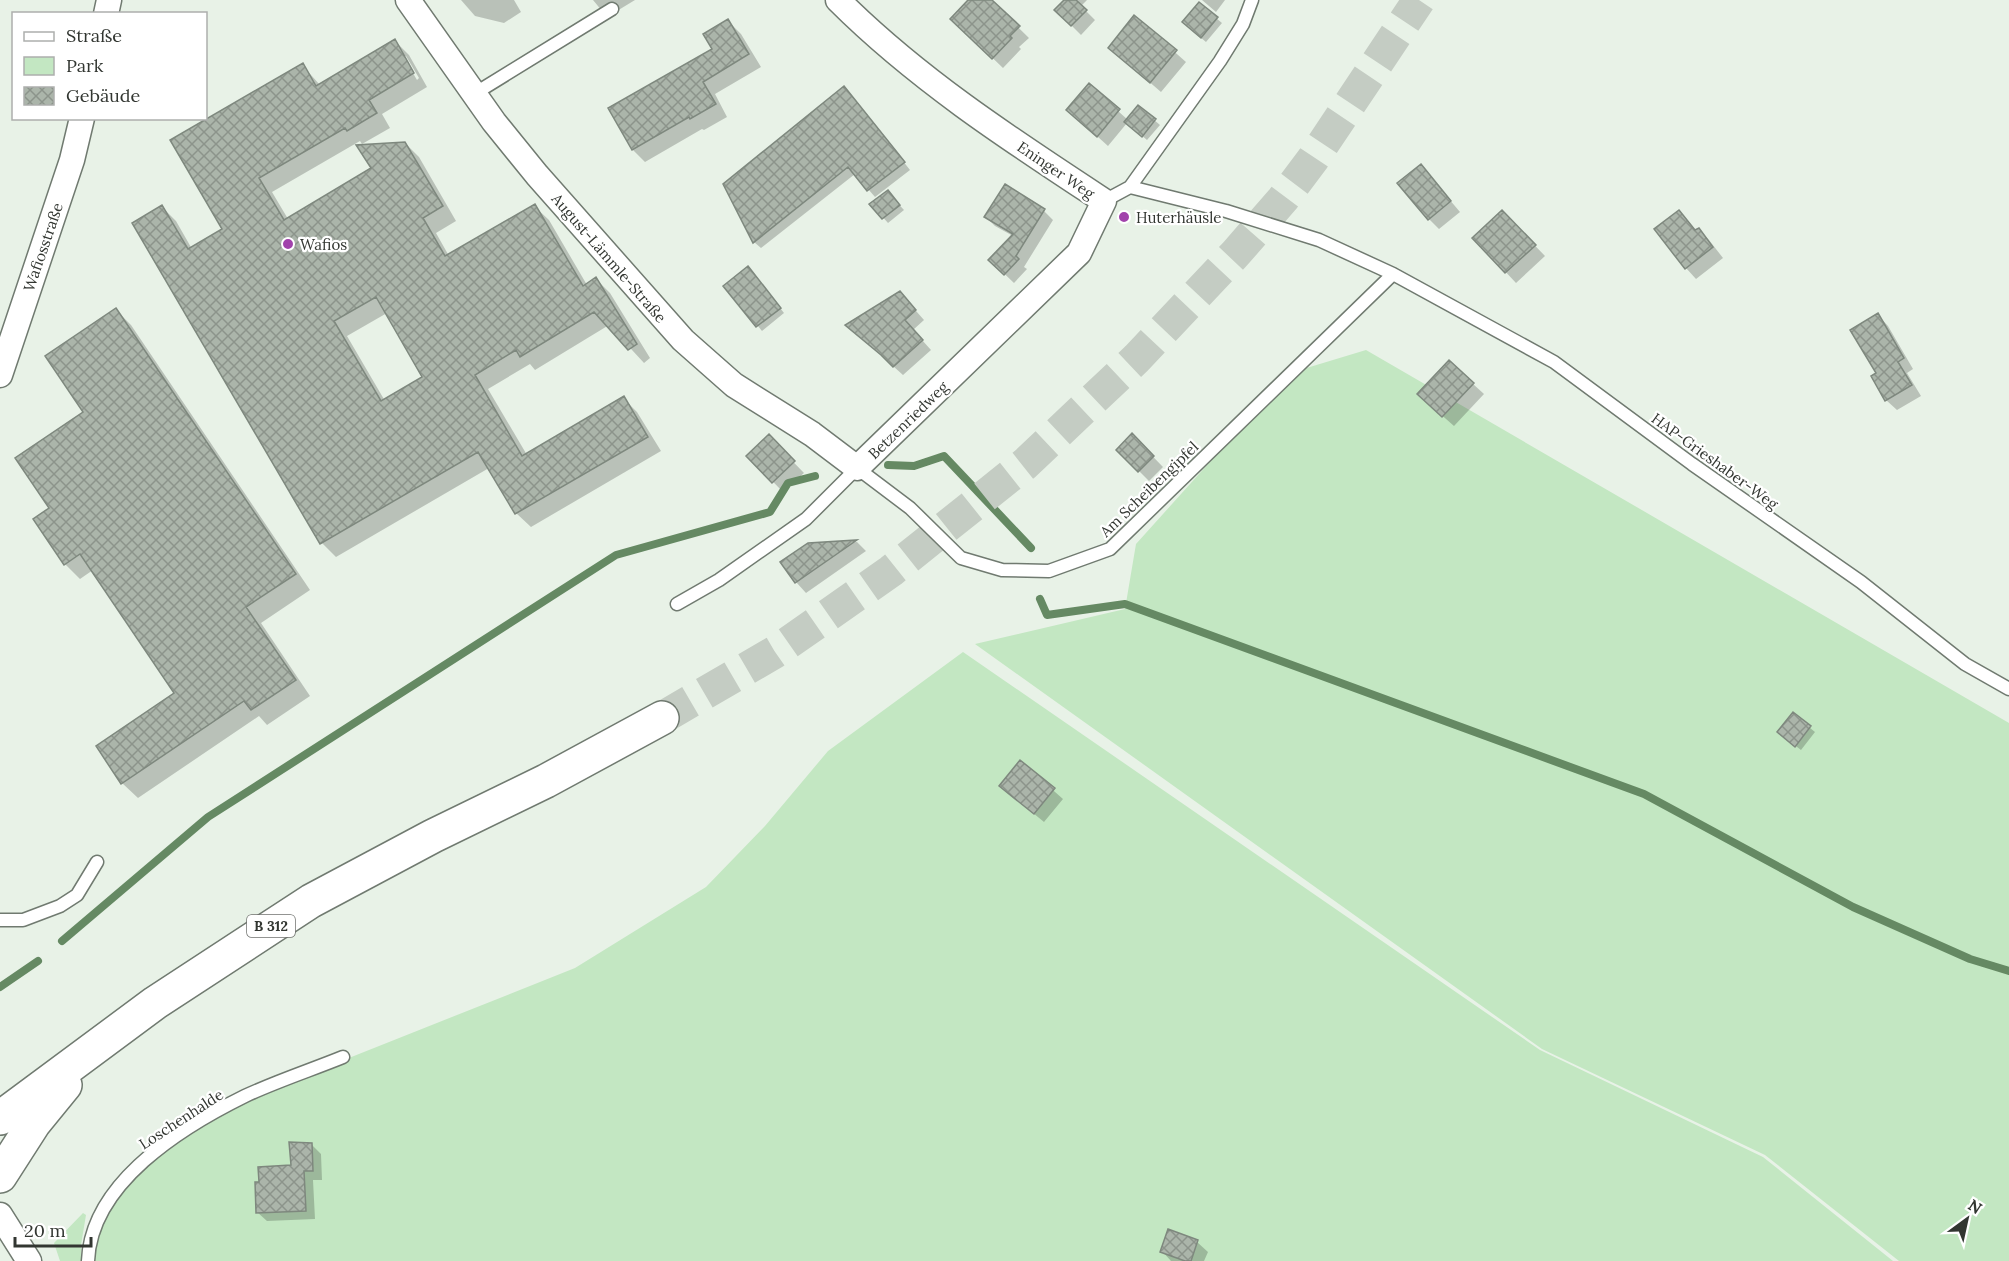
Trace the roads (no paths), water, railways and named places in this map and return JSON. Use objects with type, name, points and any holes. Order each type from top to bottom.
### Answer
[{"type":"main road","name":"B 312","points":[[0,1118],[183,984],[311,900],[433,836],[546,781],[663,718]]},
{"type":"main road","name":"B 312","points":[[0,1095],[99,1044]]},
{"type":"main road","name":"B 312","points":[[0,1176],[34,1123],[99,1044]]},
{"type":"main road","name":"B 312","points":[[0,1154],[34,1123]]},
{"type":"street","name":"August-Lämmle-Straße","points":[[408,0],[474,94],[537,175],[621,273],[683,340],[734,385],[812,434],[857,468]]},
{"type":"street","name":"Eninger Weg","points":[[838,0],[894,50],[958,102],[1016,144],[1104,201]]},
{"type":"street","name":"Wafiosstraße","points":[[0,375],[72,160],[82,120]]},
{"type":"street","name":"Betzenriedweg","points":[[857,468],[1079,253],[1104,201]]},
{"type":"street","points":[[0,1215],[28,1260]]},
{"type":"lane","name":"Eninger Weg","points":[[1104,201],[1130,187],[1220,61],[1243,24],[1252,0]]},
{"type":"lane","points":[[474,94],[612,9]]},
{"type":"lane","name":"HAP-Grieshaber-Weg","points":[[1130,187],[1274,224],[1319,240],[1393,274],[1554,362],[1692,464],[1861,582],[1965,664],[2009,690]]},
{"type":"lane","name":"Am Scheibengipfel","points":[[857,468],[910,508],[961,558],[1002,570],[1049,571],[1083,560],[1110,549],[1393,274]]},
{"type":"lane","name":"Betzenriedweg","points":[[677,604],[719,580],[806,519],[857,468]]},
{"type":"lane","points":[[0,920],[23,920],[60,906],[77,895],[97,862]]},
{"type":"lane","name":"Loschenhalde","points":[[87,1261],[88,1245],[103,1210],[122,1183],[148,1156],[196,1124],[246,1096],[343,1057]]},
{"type":"waterway","points":[[888,465],[914,466],[944,456],[1031,548]]},
{"type":"waterway","points":[[62,941],[208,817],[616,555],[770,512],[788,483],[815,476]]},
{"type":"waterway","points":[[1040,599],[1047,615],[1125,604],[1644,794],[1853,907],[1970,959],[2009,971]]},
{"type":"waterway","points":[[0,987],[38,961]]},
{"type":"tunnel","points":[[662,718],[775,652],[891,571],[1025,464],[1137,358],[1236,253],[1283,199],[1313,159],[1419,0]]},
{"type":"place","name":"Huterhäusle","points":[[1124,217]]},
{"type":"place","name":"Wafios","points":[[288,244]]}]
